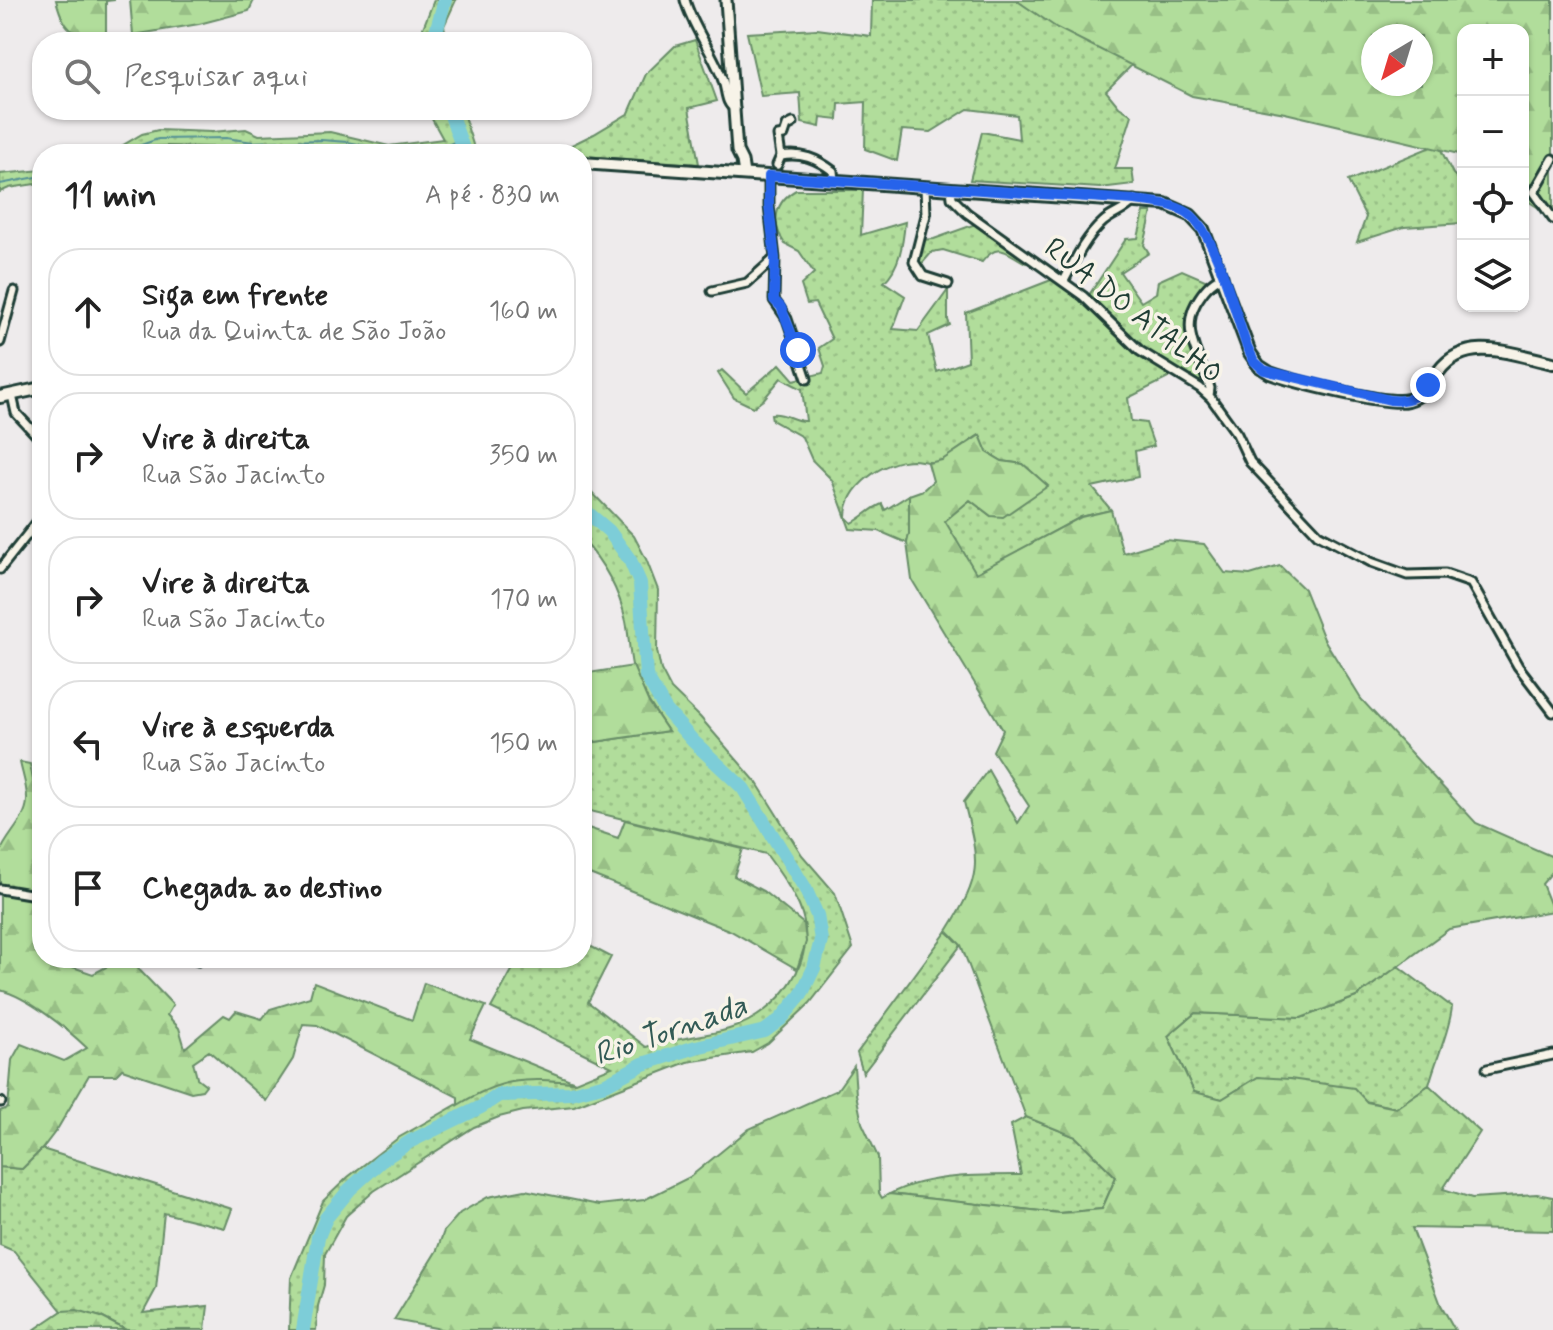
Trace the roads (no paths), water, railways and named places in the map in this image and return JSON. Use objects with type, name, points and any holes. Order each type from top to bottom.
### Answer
[{"type":"main road","points":[[592,164],[1165,204],[1190,215],[1209,239],[1254,361],[1275,375],[1402,401],[1419,395],[1447,362],[1466,350],[1486,350],[1553,363]]},
{"type":"main road","points":[[0,397],[32,390]]},
{"type":"street","points":[[685,0],[689,15],[723,79],[728,103],[735,109]]},
{"type":"street","points":[[726,0],[737,151],[730,173]]},
{"type":"street","points":[[777,165],[781,156],[778,136],[784,135],[787,126],[793,123]]},
{"type":"street","points":[[737,151],[744,174]]},
{"type":"street","points":[[781,156],[806,156],[822,163],[833,171],[834,180]]},
{"type":"street","points":[[1553,159],[1534,192],[1553,219]]},
{"type":"street","points":[[769,176],[775,258],[774,300],[787,319],[807,379]]},
{"type":"street","points":[[925,187],[926,215],[914,262],[923,276],[948,284]]},
{"type":"street","name":"RUA DO ATALHO","points":[[951,189],[952,198],[967,213],[1083,296],[1140,351],[1209,396],[1237,434],[1250,462],[1318,534],[1371,562],[1407,575],[1445,574],[1471,583],[1518,666],[1553,712]]},
{"type":"street","points":[[1064,281],[1091,233],[1106,219],[1129,207],[1134,200]]},
{"type":"street","points":[[712,291],[747,283],[775,258]]},
{"type":"street","points":[[1209,396],[1210,388],[1191,339],[1189,323],[1201,294],[1214,280],[1223,276]]},
{"type":"street","points":[[0,342],[14,291]]},
{"type":"street","points":[[12,395],[16,413],[32,430]]},
{"type":"street","points":[[0,569],[32,529]]},
{"type":"street","points":[[0,889],[32,894]]},
{"type":"street","points":[[1487,1069],[1553,1055]]},
{"type":"waterway","name":"Rio Tornada","points":[[436,32],[445,0]]},
{"type":"waterway","name":"Rio Tornada","points":[[453,120],[461,144]]},
{"type":"waterway","points":[[144,144],[158,139],[226,138],[253,142],[321,140],[357,144]]},
{"type":"waterway","points":[[450,144],[459,140]]},
{"type":"waterway","points":[[0,184],[32,178]]},
{"type":"waterway","name":"Rio Tornada","points":[[303,1330],[318,1237],[326,1218],[350,1189],[382,1160],[411,1141],[499,1095],[571,1093],[606,1084],[643,1064],[696,1047],[765,1031],[781,1019],[801,995],[814,968],[821,940],[817,915],[805,888],[743,788],[693,741],[665,709],[646,676],[640,583],[630,560],[609,531],[592,517]]}]
